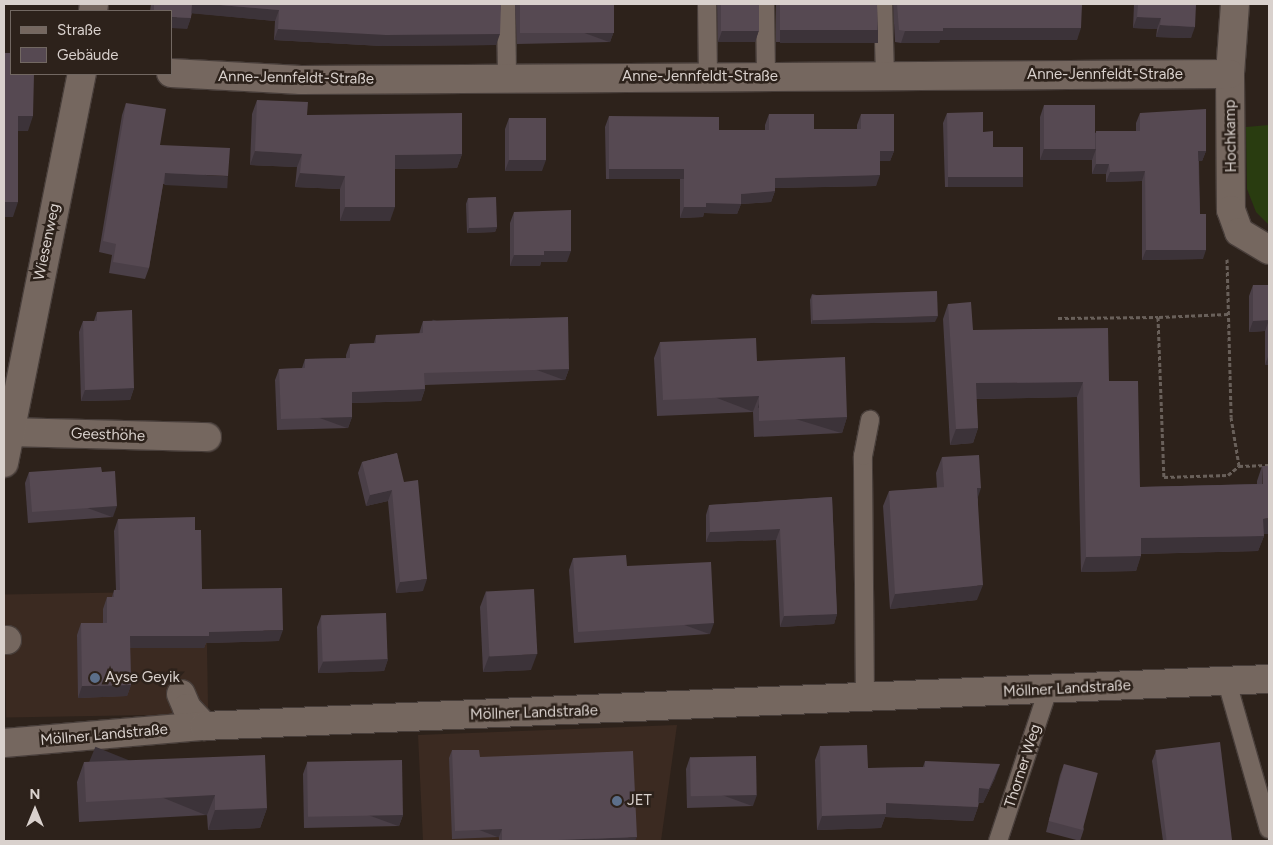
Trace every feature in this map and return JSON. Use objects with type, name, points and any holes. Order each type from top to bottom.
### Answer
[{"type":"street","name":"Hochkamp","points":[[1235,4],[1230,74],[1231,210],[1239,232]]},
{"type":"street","name":"Anne-Jennfeldt-Straße","points":[[172,73],[301,80],[1230,74]]},
{"type":"street","name":"Wiesenweg","points":[[4,463],[9,418],[82,75]]},
{"type":"street","points":[[1239,232],[1269,250]]},
{"type":"street","name":"Geesthöhe","points":[[9,418],[207,437]]},
{"type":"street","name":"Möllner Landstraße","points":[[4,743],[204,726],[865,699],[1269,680]]},
{"type":"street","points":[[181,694],[187,708],[204,726]]},
{"type":"lane","points":[[506,4],[508,79]]},
{"type":"lane","points":[[707,4],[708,77]]},
{"type":"lane","points":[[765,4],[766,77]]},
{"type":"lane","points":[[883,4],[884,76]]},
{"type":"lane","points":[[865,699],[863,456],[870,420]]},
{"type":"lane","points":[[1227,682],[1269,829]]},
{"type":"lane","name":"Thorner Weg","points":[[998,841],[1048,690]]},
{"type":"path","points":[[1239,232],[1227,253],[1231,417],[1239,466]]},
{"type":"path","points":[[1058,318],[1228,314]]},
{"type":"path","points":[[1158,317],[1164,477],[1228,475],[1239,466],[1269,465]]},
{"type":"shaded area","points":[[206,591],[208,714],[6,718],[4,595]]},
{"type":"shaded area","points":[[677,725],[661,841],[423,841],[418,735]]},
{"type":"green space","points":[[1269,125],[1269,225],[1256,212],[1247,189],[1246,127]]},
{"type":"building","points":[[154,4],[192,4],[191,18],[172,17],[172,10],[154,10]]},
{"type":"building","points":[[208,4],[501,4],[500,34],[386,35],[278,29],[279,10]]},
{"type":"building","points":[[520,4],[614,4],[614,33],[520,33]]},
{"type":"building","points":[[721,4],[759,4],[759,31],[721,31]]},
{"type":"building","points":[[780,4],[877,4],[877,30],[780,30]]},
{"type":"building","points":[[897,4],[1082,4],[1081,28],[943,28],[943,31],[905,31],[899,30]]},
{"type":"building","points":[[1138,4],[1196,4],[1195,27],[1160,25],[1161,18],[1137,17]]},
{"type":"building","points":[[4,53],[10,53],[10,75],[34,75],[33,116],[18,116],[18,202],[4,202]]},
{"type":"building","points":[[257,100],[308,102],[307,115],[462,113],[462,154],[395,155],[395,207],[345,207],[345,176],[300,173],[302,154],[255,151]]},
{"type":"building","points":[[126,103],[166,109],[160,145],[230,148],[228,176],[165,173],[149,268],[113,262],[116,244],[103,241]]},
{"type":"building","points":[[1044,105],[1095,105],[1095,149],[1044,149]]},
{"type":"building","points":[[1206,109],[1206,151],[1198,151],[1200,214],[1206,214],[1206,250],[1146,250],[1145,171],[1110,172],[1109,164],[1096,164],[1096,131],[1140,131],[1140,113]]},
{"type":"building","points":[[983,112],[983,132],[993,131],[993,147],[1023,147],[1023,177],[948,177],[947,113]]},
{"type":"building","points":[[769,114],[814,114],[814,129],[861,129],[861,114],[894,114],[894,151],[880,151],[880,175],[775,178],[775,191],[741,194],[741,204],[706,203],[706,207],[684,207],[684,169],[609,169],[609,116],[719,117],[719,130],[769,130]]},
{"type":"building","points":[[509,118],[546,118],[546,160],[509,160]]},
{"type":"building","points":[[496,197],[497,227],[469,228],[468,198]]},
{"type":"building","points":[[571,210],[571,251],[544,251],[544,255],[514,255],[514,212]]},
{"type":"building","points":[[1253,285],[1269,285],[1269,320],[1253,321]]},
{"type":"building","points":[[937,291],[938,316],[813,320],[812,295]]},
{"type":"building","points":[[971,302],[973,330],[1108,328],[1109,381],[1138,381],[1140,487],[1263,484],[1262,466],[1269,466],[1269,518],[1263,519],[1264,536],[1141,538],[1141,556],[1086,557],[1083,382],[976,383],[978,428],[956,429],[948,304]]},
{"type":"building","points":[[132,310],[134,388],[85,390],[83,321],[97,321],[97,312]]},
{"type":"building","points":[[568,317],[569,369],[424,373],[425,389],[352,392],[352,417],[281,419],[279,369],[305,368],[305,359],[350,358],[350,344],[376,343],[376,335],[423,333],[423,321]]},
{"type":"building","points":[[756,338],[757,361],[845,357],[847,417],[759,421],[759,396],[663,400],[660,342]]},
{"type":"building","points":[[397,453],[404,482],[418,480],[427,579],[400,582],[392,490],[370,495],[362,462]]},
{"type":"building","points":[[979,455],[981,488],[977,488],[983,585],[895,594],[889,491],[944,487],[942,457]]},
{"type":"building","points":[[101,467],[102,472],[115,471],[117,506],[32,512],[29,472]]},
{"type":"building","points":[[832,497],[837,614],[784,616],[780,529],[710,532],[709,505]]},
{"type":"building","points":[[195,517],[195,530],[201,530],[202,589],[282,588],[283,630],[209,632],[209,636],[130,636],[131,685],[82,686],[81,623],[107,623],[107,597],[114,597],[114,590],[120,590],[118,519]]},
{"type":"building","points":[[626,555],[627,566],[711,562],[714,623],[578,632],[573,558]]},
{"type":"building","points":[[534,589],[537,654],[489,656],[486,592]]},
{"type":"building","points":[[386,613],[388,659],[323,661],[321,615]]},
{"type":"building","points":[[1220,742],[1232,841],[1167,841],[1155,750]]},
{"type":"building","points":[[867,745],[868,768],[925,767],[925,761],[1000,764],[989,789],[979,788],[978,807],[886,803],[886,814],[822,816],[820,746]]},
{"type":"building","points":[[452,750],[479,750],[480,757],[633,751],[637,837],[502,841],[502,829],[455,831]]},
{"type":"building","points":[[265,755],[267,808],[215,810],[215,795],[86,802],[84,762]]},
{"type":"building","points":[[756,756],[757,795],[691,796],[690,757]]},
{"type":"building","points":[[402,760],[403,815],[308,817],[307,762]]},
{"type":"building","points":[[1064,764],[1098,773],[1083,830],[1049,821]]},
{"type":"place","name":"Ayse Geyik","points":[[95,678]]},
{"type":"place","name":"JET","points":[[617,801]]}]
